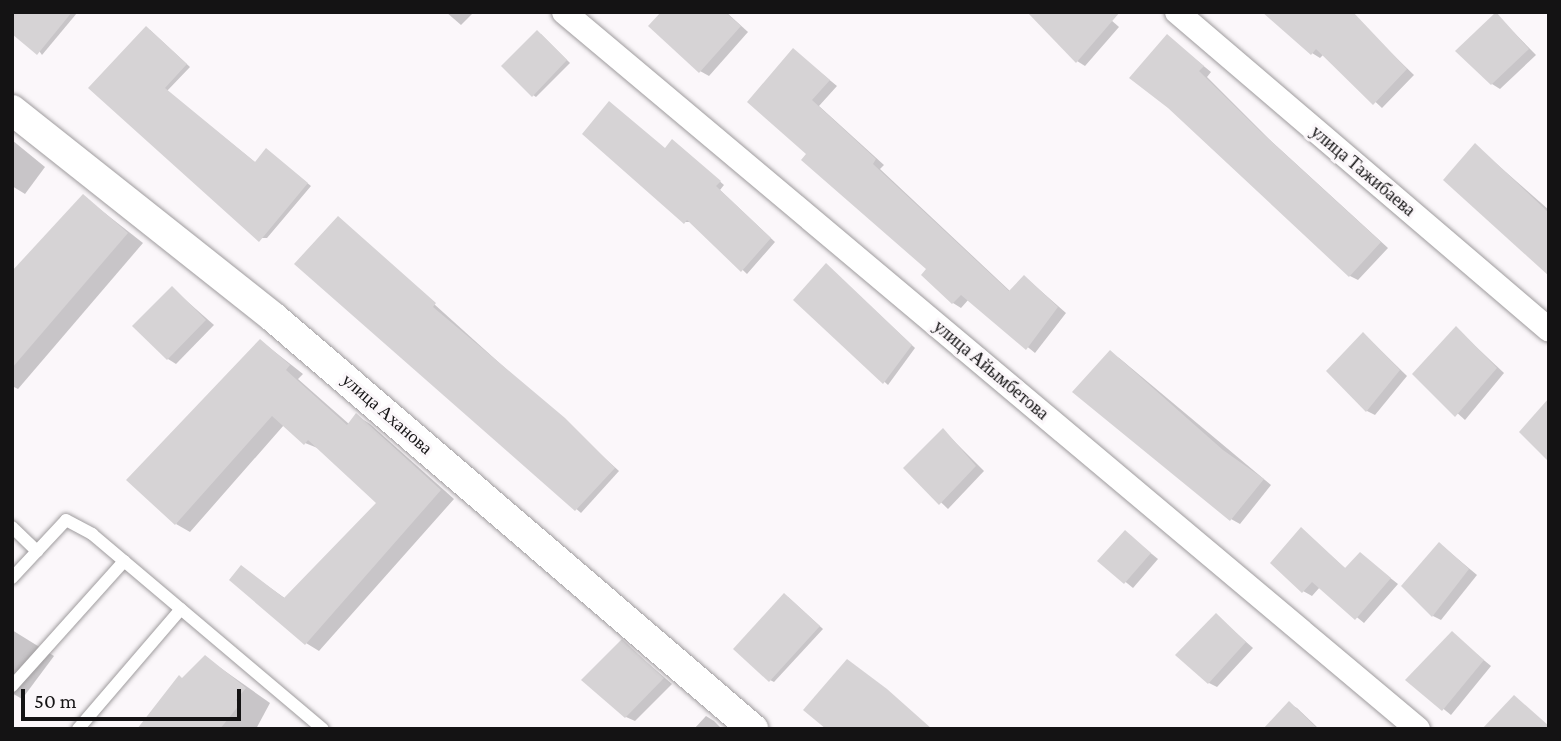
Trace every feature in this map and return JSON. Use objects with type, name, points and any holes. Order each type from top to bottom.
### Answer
[{"type":"street","name":"улица Айымбетова","points":[[564,12],[1418,729]]},
{"type":"street","name":"улица Тажибаева","points":[[1177,12],[1549,330]]},
{"type":"street","name":"улица Аханова","points":[[12,110],[273,317],[753,729]]},
{"type":"lane","points":[[12,578],[66,520],[124,561],[323,729]]},
{"type":"lane","points":[[12,527],[37,551]]},
{"type":"lane","points":[[12,686],[124,561]]},
{"type":"lane","points":[[78,729],[181,609]]},
{"type":"building","points":[[12,12],[72,12],[37,55],[12,34]]},
{"type":"building","points":[[661,12],[725,12],[741,26],[699,73],[648,26]]},
{"type":"building","points":[[1027,12],[1120,12],[1076,63]]},
{"type":"building","points":[[1262,12],[1353,12],[1407,69],[1373,105],[1316,49],[1311,55]]},
{"type":"building","points":[[1496,12],[1529,49],[1491,85],[1455,51]]},
{"type":"building","points":[[146,26],[187,64],[165,88],[255,162],[266,148],[308,183],[259,242],[88,88]]},
{"type":"building","points":[[537,30],[567,60],[532,97],[501,66]]},
{"type":"building","points":[[1167,34],[1204,66],[1199,71],[1261,132],[1381,242],[1349,277],[1168,108],[1129,78]]},
{"type":"building","points":[[793,48],[830,80],[812,100],[876,159],[873,164],[1009,291],[1024,275],[1058,307],[1026,350],[961,295],[952,304],[921,275],[926,269],[801,160],[806,154],[747,102]]},
{"type":"building","points":[[609,101],[665,148],[672,139],[721,181],[716,186],[771,238],[741,272],[687,220],[684,224],[582,134]]},
{"type":"building","points":[[1475,143],[1549,213],[1549,276],[1443,180]]},
{"type":"building","points":[[83,194],[128,233],[12,368],[12,271]]},
{"type":"building","points":[[338,216],[436,303],[433,307],[565,418],[615,468],[575,511],[294,264]]},
{"type":"building","points":[[826,263],[912,345],[883,384],[793,300]]},
{"type":"building","points":[[172,286],[206,320],[167,360],[132,326]]},
{"type":"building","points":[[1456,326],[1497,368],[1455,417],[1412,374]]},
{"type":"building","points":[[1363,332],[1400,370],[1366,412],[1326,371]]},
{"type":"building","points":[[260,339],[290,365],[286,370],[347,425],[356,413],[441,490],[305,645],[229,580],[241,565],[284,598],[376,503],[308,440],[304,445],[272,416],[175,525],[126,480]]},
{"type":"building","points":[[1110,350],[1223,450],[1264,479],[1230,521],[1072,392]]},
{"type":"building","points":[[1549,398],[1549,462],[1519,432]]},
{"type":"building","points":[[943,428],[976,466],[939,505],[903,468]]},
{"type":"building","points":[[1301,527],[1345,568],[1360,552],[1391,578],[1355,620],[1312,582],[1302,593],[1270,563]]},
{"type":"building","points":[[1125,530],[1151,553],[1124,584],[1097,561]]},
{"type":"building","points":[[1439,542],[1469,569],[1432,617],[1401,586]]},
{"type":"building","points":[[784,593],[820,626],[769,682],[733,649]]},
{"type":"building","points":[[1216,613],[1246,642],[1208,684],[1175,655]]},
{"type":"building","points":[[1452,631],[1484,660],[1442,711],[1405,680]]},
{"type":"building","points":[[622,639],[664,678],[625,718],[581,680]]},
{"type":"building","points":[[205,655],[246,688],[236,700],[240,704],[220,729],[137,729],[179,675],[182,678]]},
{"type":"building","points":[[847,659],[887,689],[932,729],[826,729],[803,710]]},
{"type":"building","points":[[1514,695],[1549,726],[1549,729],[1482,729]]},
{"type":"building","points":[[1289,701],[1318,729],[1263,729]]}]
